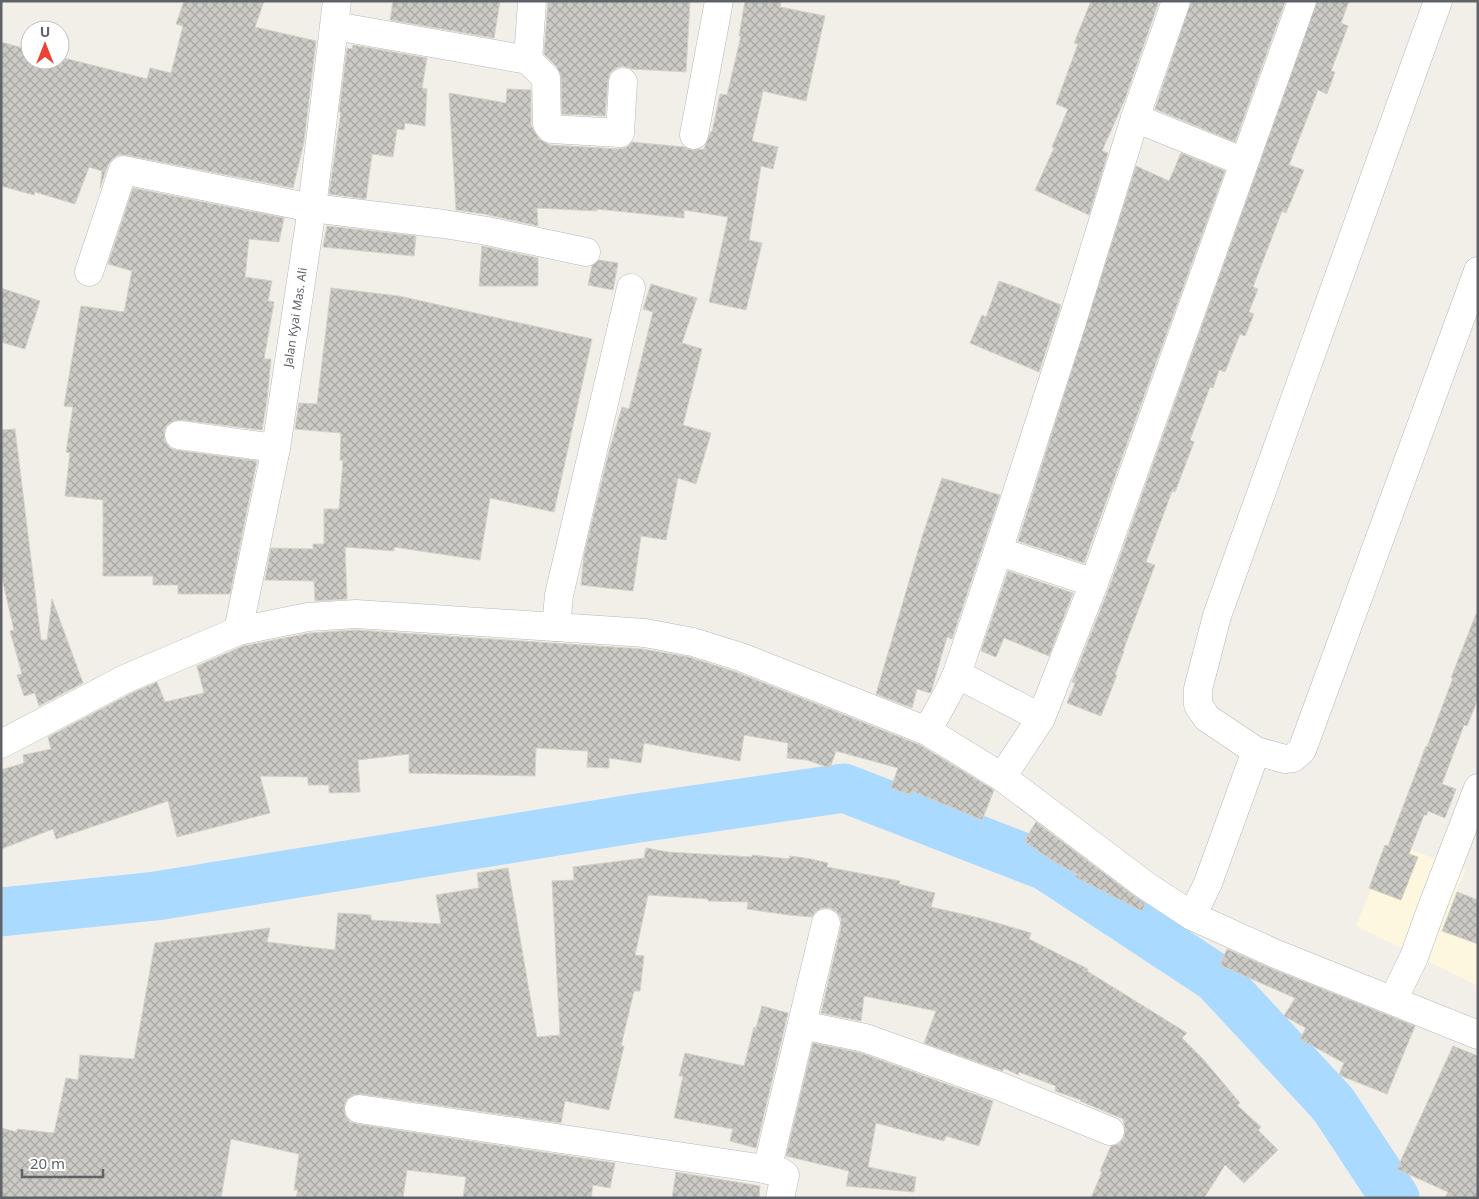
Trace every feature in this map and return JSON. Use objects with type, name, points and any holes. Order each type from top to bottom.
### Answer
[{"type":"street","points":[[528,60],[532,1]]},
{"type":"street","points":[[694,136],[719,1]]},
{"type":"street","points":[[943,701],[998,552],[1135,118],[1176,1]]},
{"type":"street","points":[[1022,747],[1094,583],[1302,1]]},
{"type":"street","points":[[1438,1],[1221,607],[1198,689],[1198,705],[1207,718],[1256,751],[1284,759],[1293,758],[1302,750],[1478,271]]},
{"type":"street","points":[[336,14],[528,60],[546,78],[546,124],[551,129],[620,133],[623,82]]},
{"type":"street","name":"Jalan Kyai Mas. Ali","points":[[238,631],[276,448],[312,208],[336,14]]},
{"type":"street","points":[[1135,118],[1244,162]]},
{"type":"street","points":[[89,272],[123,170],[312,208],[461,226],[586,252]]},
{"type":"street","points":[[558,611],[631,288]]},
{"type":"street","points":[[179,435],[276,448]]},
{"type":"street","points":[[998,552],[1094,583]]},
{"type":"street","points":[[1,744],[125,679],[238,631],[308,617],[356,614],[558,611],[645,633],[693,642],[741,657],[943,701],[1022,747],[1145,884],[1199,901],[1276,954],[1396,995],[1478,1035]]},
{"type":"street","points":[[943,701],[1022,747]]},
{"type":"street","points":[[1199,901],[1256,751]]},
{"type":"street","points":[[1396,995],[1472,821],[1478,788]]},
{"type":"street","points":[[767,1170],[826,923]]},
{"type":"street","points":[[802,1025],[874,1041],[999,1086],[1110,1131]]},
{"type":"street","points":[[359,1109],[779,1171],[785,1175],[780,1198]]},
{"type":"shaded area","points":[[1390,842],[1466,870],[1456,891],[1478,901],[1478,986],[1356,926]]},
{"type":"building","points":[[184,1],[264,1],[255,27],[316,41],[304,142],[293,188],[126,155],[118,155],[112,159],[100,188],[102,171],[89,167],[75,204],[35,192],[34,195],[1,186],[1,42],[20,47],[20,70],[70,70],[70,60],[147,79],[150,68],[171,73],[183,26],[176,24]]},
{"type":"building","points":[[393,1],[500,1],[494,38],[390,20]]},
{"type":"building","points":[[548,1],[690,1],[686,72],[632,69],[623,66],[616,68],[610,73],[608,81],[605,116],[562,114],[561,77],[557,67],[544,54]]},
{"type":"building","points":[[745,1],[781,1],[780,7],[825,16],[806,101],[763,91],[752,141],[778,147],[773,169],[761,166],[749,240],[762,243],[746,310],[709,302],[728,217],[684,210],[684,218],[597,209],[597,211],[537,208],[538,226],[456,210],[449,93],[506,103],[507,89],[531,90],[531,125],[539,139],[550,145],[619,149],[627,147],[632,142],[684,147],[692,150],[704,149],[712,132],[720,94],[727,95],[741,36],[739,36]]},
{"type":"building","points":[[1091,1],[1159,1],[1125,99],[1102,151],[1108,153],[1089,215],[1035,190],[1054,148],[1052,147],[1068,109],[1056,104],[1078,44],[1074,43]]},
{"type":"building","points":[[1191,1],[1285,2],[1235,142],[1155,109]]},
{"type":"building","points":[[1317,1],[1349,1],[1341,23],[1348,26],[1331,71],[1335,72],[1327,94],[1318,90],[1289,165],[1304,170],[1286,213],[1282,211],[1253,287],[1258,289],[1249,312],[1254,314],[1245,336],[1240,334],[1225,372],[1219,370],[1213,388],[1210,387],[1190,440],[1194,442],[1175,492],[1172,491],[1146,562],[1155,565],[1101,716],[1067,703],[1075,683],[1072,682],[1109,588]]},
{"type":"building","points":[[353,45],[427,58],[422,88],[427,89],[425,126],[405,123],[404,130],[397,129],[393,157],[372,154],[366,199],[329,194],[341,112],[339,112],[347,48],[352,49]]},
{"type":"building","points":[[1181,153],[1225,171],[1084,563],[1018,541],[1136,166],[1169,181]]},
{"type":"building","points":[[133,188],[284,218],[279,242],[249,239],[245,277],[272,281],[268,301],[274,302],[264,359],[271,359],[262,430],[181,420],[173,421],[166,426],[164,432],[165,441],[170,448],[176,450],[257,461],[230,594],[178,594],[178,585],[153,585],[153,576],[103,576],[103,500],[65,496],[70,453],[66,452],[73,407],[64,406],[81,306],[124,312],[132,271],[108,264]]},
{"type":"building","points":[[327,226],[416,236],[414,256],[323,247]]},
{"type":"building","points":[[482,246],[538,258],[538,286],[479,286]]},
{"type":"building","points":[[599,260],[618,263],[613,290],[588,285],[592,266]]},
{"type":"building","points":[[999,281],[1061,305],[1039,372],[970,343],[982,315],[986,317]]},
{"type":"building","points":[[651,284],[697,298],[682,343],[702,349],[683,425],[711,433],[696,484],[678,478],[666,540],[641,536],[633,591],[581,585],[584,555],[608,455],[622,407],[629,409],[653,312],[643,309]]},
{"type":"building","points":[[1,288],[40,301],[25,349],[1,342]]},
{"type":"building","points":[[331,288],[399,296],[592,339],[554,512],[490,498],[480,560],[394,547],[394,551],[345,547],[347,599],[315,601],[314,581],[265,580],[271,548],[313,549],[313,544],[324,544],[324,509],[339,509],[343,461],[340,460],[341,433],[295,429],[299,403],[317,404]]},
{"type":"building","points":[[15,429],[41,640],[47,640],[52,599],[83,683],[39,706],[35,693],[24,696],[17,675],[22,674],[10,631],[14,630],[1,574],[1,430]]},
{"type":"building","points":[[942,478],[1000,495],[952,639],[947,637],[931,692],[917,689],[912,708],[876,694],[923,534]]},
{"type":"building","points":[[1008,571],[1073,593],[1049,656],[1004,638],[996,657],[981,651]]},
{"type":"building","points":[[1476,614],[1478,614],[1478,699],[1467,726],[1464,725],[1442,784],[1456,789],[1445,818],[1428,811],[1427,815],[1424,815],[1409,854],[1418,857],[1401,900],[1369,888],[1385,845],[1388,846],[1427,747]]},
{"type":"building","points":[[356,630],[643,649],[689,657],[736,672],[920,745],[994,790],[982,820],[912,791],[911,795],[891,788],[898,768],[836,751],[830,768],[807,760],[787,758],[788,743],[744,735],[740,761],[644,743],[641,763],[609,758],[609,768],[587,767],[588,751],[536,748],[535,776],[409,773],[409,754],[358,760],[360,792],[329,793],[329,785],[308,785],[308,777],[260,776],[270,813],[177,837],[168,801],[56,839],[53,829],[1,849],[1,770],[24,763],[23,755],[51,749],[48,737],[157,682],[165,702],[204,693],[197,666],[243,646],[310,633]]},
{"type":"building","points":[[1036,822],[1145,904],[1142,911],[1075,877],[1077,874],[1056,863],[1024,841]]},
{"type":"building","points":[[646,848],[668,852],[752,857],[752,855],[789,859],[790,856],[811,859],[828,863],[827,867],[900,881],[899,884],[935,893],[931,907],[984,919],[1031,933],[1029,939],[1088,969],[1087,971],[1187,1033],[1182,1038],[1203,1059],[1240,1103],[1237,1105],[1261,1127],[1258,1130],[1278,1150],[1244,1183],[1225,1165],[1204,1198],[1091,1198],[1111,1146],[1119,1144],[1124,1137],[1123,1119],[1081,1100],[1055,1091],[1056,1086],[1019,1072],[1018,1075],[1004,1068],[1003,1071],[924,1043],[936,1011],[864,996],[861,1021],[821,1013],[841,927],[841,918],[836,911],[830,908],[822,908],[815,912],[812,917],[747,909],[748,902],[708,901],[708,899],[648,895],[635,955],[644,956],[640,991],[634,991],[621,1046],[624,1046],[609,1110],[565,1101],[561,1123],[361,1094],[353,1095],[347,1099],[344,1106],[345,1115],[350,1122],[357,1124],[615,1163],[610,1188],[593,1185],[591,1198],[463,1198],[466,1177],[407,1170],[403,1198],[296,1198],[298,1190],[294,1190],[299,1154],[231,1139],[221,1198],[1,1198],[1,1128],[17,1132],[17,1129],[54,1133],[66,1078],[78,1080],[80,1055],[134,1059],[155,943],[270,928],[267,942],[335,950],[338,913],[371,915],[371,920],[441,924],[436,895],[479,888],[477,873],[508,868],[537,1037],[560,1035],[552,881],[574,880],[573,867],[644,858]]},
{"type":"building","points":[[1457,892],[1478,900],[1478,944],[1442,931]]},
{"type":"building","points":[[1227,949],[1415,1026],[1387,1094],[1339,1075],[1344,1063],[1300,1039],[1306,1028],[1284,1016],[1295,998],[1220,965]]},
{"type":"building","points":[[762,1006],[788,1013],[756,1148],[730,1141],[733,1129],[674,1118],[683,1076],[679,1076],[685,1053],[744,1066],[754,1027],[756,1028]]},
{"type":"building","points":[[813,1043],[861,1053],[993,1101],[979,1146],[946,1136],[944,1141],[876,1123],[868,1167],[916,1177],[914,1192],[846,1186],[849,1171],[786,1156]]},
{"type":"building","points":[[1453,1046],[1478,1056],[1478,1198],[1445,1198],[1448,1192],[1397,1169]]},
{"type":"building","points":[[676,1172],[760,1186],[759,1198],[672,1198]]},
{"type":"waterway","points":[[1,912],[156,896],[638,818],[844,788],[1046,866],[1216,978],[1333,1104],[1395,1198]]}]
